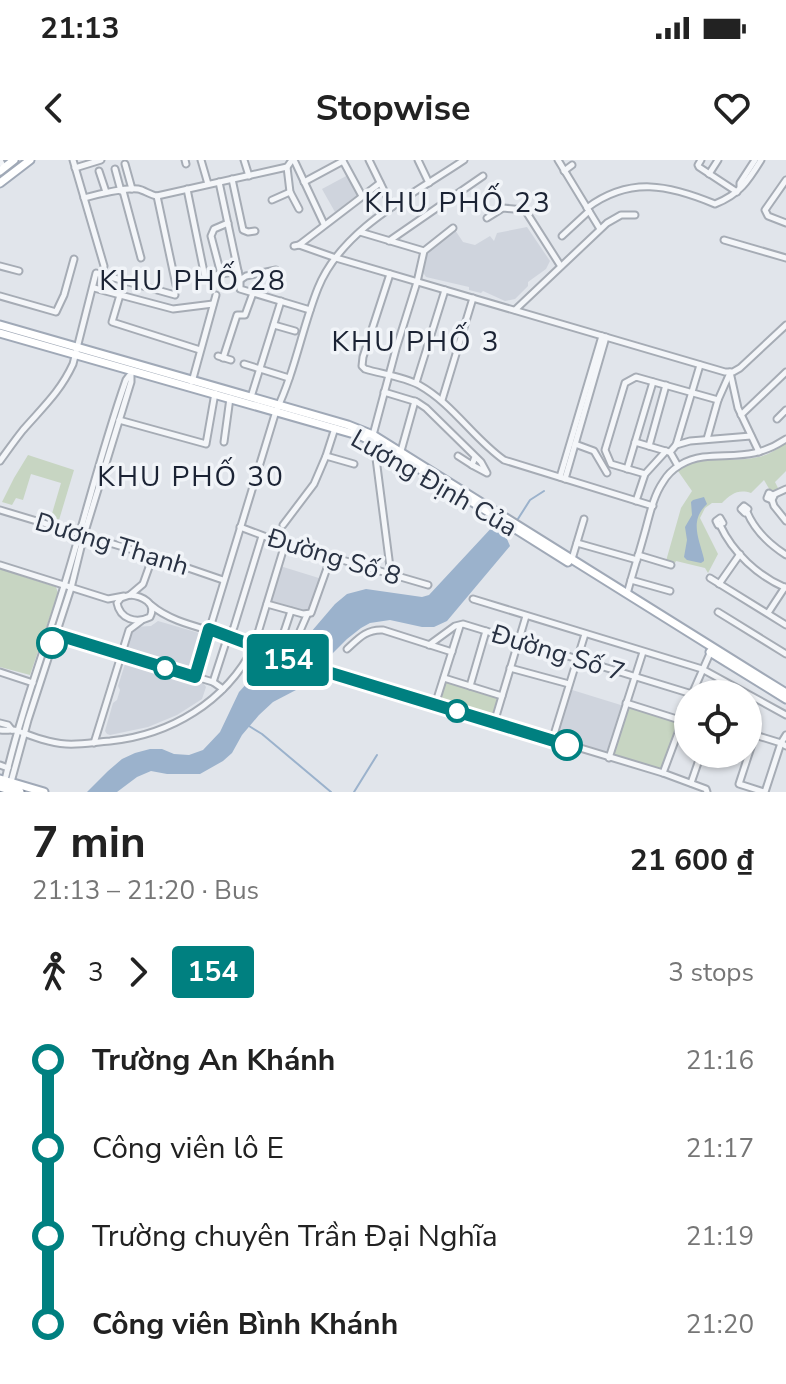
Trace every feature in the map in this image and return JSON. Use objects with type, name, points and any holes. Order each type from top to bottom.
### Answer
[{"type":"highway","points":[[4,782],[19,792]]},
{"type":"main road","points":[[1,166],[14,160]]},
{"type":"main road","points":[[0,183],[30,160]]},
{"type":"main road","name":"Lương Định Của","points":[[0,325],[130,372],[192,383],[215,393],[348,425],[401,451],[482,506]]},
{"type":"main road","name":"Lương Định Của","points":[[0,333],[76,351]]},
{"type":"main road","points":[[76,351],[251,397],[278,408]]},
{"type":"main road","name":"Lương Định Của","points":[[278,408],[374,439],[786,693]]},
{"type":"main road","name":"Lương Định Của","points":[[531,537],[572,559],[786,699]]},
{"type":"main road","points":[[4,782],[44,792]]},
{"type":"street","points":[[73,160],[104,266]]},
{"type":"street","points":[[75,168],[101,160]]},
{"type":"street","points":[[201,160],[208,184]]},
{"type":"street","points":[[244,160],[249,176]]},
{"type":"street","points":[[84,198],[132,189],[157,196],[287,167],[293,160],[324,224]]},
{"type":"street","points":[[304,182],[342,160],[362,196]]},
{"type":"street","points":[[369,160],[392,207]]},
{"type":"street","points":[[418,160],[429,183]]},
{"type":"street","points":[[195,677],[223,580],[320,282],[359,232],[464,160]]},
{"type":"street","points":[[558,160],[600,229]]},
{"type":"street","points":[[709,174],[718,160]]},
{"type":"street","points":[[562,236],[588,209],[613,191],[653,186],[673,189],[715,204],[730,198],[738,190],[758,160]]},
{"type":"street","points":[[700,162],[709,174],[738,190]]},
{"type":"street","points":[[125,164],[132,189]]},
{"type":"street","points":[[564,171],[572,165]]},
{"type":"street","points":[[287,167],[290,192],[299,209]]},
{"type":"street","points":[[115,169],[141,258]]},
{"type":"street","points":[[99,171],[106,192]]},
{"type":"street","points":[[389,241],[483,176]]},
{"type":"street","points":[[232,179],[243,230],[255,231]]},
{"type":"street","points":[[786,180],[765,210],[768,216],[786,223]]},
{"type":"street","points":[[219,182],[240,289],[310,310]]},
{"type":"street","points":[[380,183],[296,246],[730,372],[740,368],[786,325]]},
{"type":"street","points":[[187,189],[205,277],[238,271]]},
{"type":"street","points":[[272,200],[290,192]]},
{"type":"street","points":[[157,196],[176,285]]},
{"type":"street","points":[[487,218],[503,208],[525,210],[560,265]]},
{"type":"street","points":[[514,310],[615,217],[635,215]]},
{"type":"street","points":[[221,274],[211,236],[214,229],[228,223]]},
{"type":"street","points":[[391,575],[374,439],[388,376],[424,251],[453,228]]},
{"type":"street","points":[[359,232],[424,251]]},
{"type":"street","points":[[724,240],[786,258]]},
{"type":"street","points":[[0,296],[56,312],[74,259]]},
{"type":"street","points":[[0,266],[19,271]]},
{"type":"street","points":[[240,280],[276,270]]},
{"type":"street","points":[[0,461],[62,386],[73,364],[96,273],[175,295]]},
{"type":"street","points":[[390,274],[363,357],[362,366],[365,369],[416,383],[442,400],[485,445],[504,460],[653,506]]},
{"type":"street","points":[[94,288],[173,309],[213,304]]},
{"type":"street","points":[[416,383],[445,290]]},
{"type":"street","points":[[231,360],[220,357],[237,315],[245,315],[253,293]]},
{"type":"street","points":[[120,295],[112,322],[200,350]]},
{"type":"street","points":[[192,383],[216,295]]},
{"type":"street","points":[[442,400],[473,298]]},
{"type":"street","points":[[251,397],[281,301]]},
{"type":"street","points":[[274,325],[295,331]]},
{"type":"street","points":[[563,478],[604,337]]},
{"type":"street","points":[[563,478],[604,337]]},
{"type":"street","points":[[244,364],[289,378]]},
{"type":"street","points":[[676,445],[700,365]]},
{"type":"street","points":[[81,534],[131,382],[130,372]]},
{"type":"street","points":[[4,782],[68,586],[121,393],[130,372]]},
{"type":"street","points":[[707,439],[730,372]]},
{"type":"street","points":[[730,372],[738,408],[759,452]]},
{"type":"street","points":[[741,415],[786,372]]},
{"type":"street","points":[[645,474],[611,464],[605,450],[625,383],[636,377],[718,400]]},
{"type":"street","points":[[627,469],[653,382]]},
{"type":"street","points":[[649,446],[666,385]]},
{"type":"street","points":[[384,392],[415,401],[426,408],[487,473],[458,456]]},
{"type":"street","points":[[119,420],[206,444],[215,393]]},
{"type":"street","points":[[224,442],[231,397]]},
{"type":"street","points":[[401,451],[415,401]]},
{"type":"street","points":[[283,525],[314,484],[335,427]]},
{"type":"street","points":[[636,501],[645,474],[676,445],[751,436]]},
{"type":"street","points":[[627,594],[662,483],[678,466],[698,458],[759,452],[786,439]]},
{"type":"street","points":[[635,442],[668,452],[678,466]]},
{"type":"street","points":[[575,444],[594,451],[607,473]]},
{"type":"street","points":[[326,456],[354,464]]},
{"type":"street","points":[[472,465],[475,457]]},
{"type":"street","points":[[786,489],[773,498],[774,506],[786,521]]},
{"type":"street","name":"Dương Thanh","points":[[0,510],[223,580]]},
{"type":"street","points":[[747,512],[765,539],[786,555]]},
{"type":"street","points":[[572,559],[584,519]]},
{"type":"street","points":[[720,525],[740,554],[757,571],[786,588],[768,614]]},
{"type":"street","name":"Đường Số 8","points":[[240,527],[285,544],[428,585]]},
{"type":"street","points":[[213,682],[235,626],[262,536]]},
{"type":"street","points":[[577,543],[671,565]]},
{"type":"street","points":[[0,730],[65,744],[94,743],[137,737],[163,729],[194,713],[223,689],[248,659],[285,544]]},
{"type":"street","points":[[719,584],[740,554]]},
{"type":"street","points":[[120,611],[117,603],[143,584],[153,556]]},
{"type":"street","points":[[300,631],[313,609],[331,557]]},
{"type":"street","points":[[0,565],[108,599],[137,596],[164,615],[230,636],[262,652],[663,773],[707,792]]},
{"type":"street","points":[[710,578],[786,625]]},
{"type":"street","points":[[631,580],[670,591]]},
{"type":"street","points":[[129,630],[151,615],[143,584]]},
{"type":"street","points":[[108,599],[134,621],[164,615]]},
{"type":"street","points":[[473,599],[702,669],[721,680]]},
{"type":"street","points":[[267,604],[307,615]]},
{"type":"street","points":[[283,635],[291,611]]},
{"type":"street","points":[[718,612],[786,654]]},
{"type":"street","points":[[94,743],[129,630],[125,616]]},
{"type":"street","points":[[494,723],[526,616]]},
{"type":"street","name":"Đường Số 7","points":[[429,645],[463,624],[674,689]]},
{"type":"street","points":[[435,705],[460,625]]},
{"type":"street","points":[[354,654],[356,649],[349,647],[365,632],[374,629],[452,652]]},
{"type":"street","points":[[470,686],[486,631]]},
{"type":"street","points":[[52,634],[213,682],[223,689]]},
{"type":"street","points":[[552,741],[585,634]]},
{"type":"street","points":[[698,680],[712,650]]},
{"type":"street","points":[[609,758],[643,652]]},
{"type":"street","points":[[510,668],[569,684]]},
{"type":"street","points":[[0,672],[36,684]]},
{"type":"street","points":[[444,678],[502,696]]},
{"type":"street","points":[[762,702],[786,715]]},
{"type":"street","points":[[626,703],[674,718]]},
{"type":"street","points":[[0,723],[18,732]]},
{"type":"street","points":[[4,782],[18,732]]},
{"type":"street","points":[[784,745],[755,735],[739,784],[764,792],[784,745],[786,735]]},
{"type":"street","points":[[663,773],[674,744]]},
{"type":"street","points":[[0,765],[8,768]]},
{"type":"street","points":[[691,783],[696,768]]},
{"type":"shaded area","points":[[348,175],[357,195],[335,212],[322,189]]},
{"type":"shaded area","points":[[527,227],[550,261],[546,269],[528,282],[528,286],[515,299],[505,301],[483,291],[481,293],[469,290],[469,287],[426,277],[422,271],[427,252],[455,230],[463,242],[475,245],[490,236],[494,241],[497,233]]},
{"type":"shaded area","points":[[280,566],[322,579],[308,613],[270,602]]},
{"type":"shaded area","points":[[158,621],[199,633],[190,665],[130,650],[128,646],[134,627],[151,626]]},
{"type":"shaded area","points":[[128,663],[204,684],[202,699],[177,715],[148,727],[107,734],[105,731],[113,703],[120,690],[118,686]]},
{"type":"shaded area","points":[[569,689],[624,706],[609,754],[555,738]]},
{"type":"green space","points":[[786,443],[786,471],[775,482],[779,490],[771,492],[764,480],[751,493],[735,493],[722,503],[712,503],[705,508],[700,518],[718,554],[708,573],[705,568],[676,561],[674,565],[666,561],[681,508],[692,491],[678,471],[696,462],[762,456]]},
{"type":"green space","points":[[28,455],[74,470],[59,520],[51,517],[61,483],[31,474],[23,500],[16,498],[12,505],[2,502]]},
{"type":"green space","points":[[0,569],[56,587],[58,593],[30,675],[0,667]]},
{"type":"green space","points":[[445,683],[494,696],[497,700],[492,715],[488,717],[442,703],[440,699]]},
{"type":"green space","points":[[629,706],[674,721],[674,737],[662,771],[613,755]]},
{"type":"water","points":[[704,497],[707,504],[701,510],[697,523],[704,559],[701,563],[684,557],[687,540],[685,527],[692,515],[691,502]]},
{"type":"water","points":[[495,524],[510,533],[507,539],[510,546],[447,621],[434,627],[422,627],[390,620],[370,623],[361,628],[296,690],[273,702],[259,715],[232,753],[200,774],[151,771],[117,792],[87,792],[122,759],[135,753],[162,749],[189,755],[203,750],[220,732],[239,692],[258,671],[278,665],[347,594],[366,589],[422,597],[429,595]]},
{"type":"waterway","points":[[516,522],[530,500],[544,491]]},
{"type":"waterway","points":[[249,726],[331,792]]},
{"type":"waterway","points":[[354,792],[377,755]]},
{"type":"bus line","name":"154","points":[[52,643],[55,634],[195,677],[209,629],[262,652],[567,745]]},
{"type":"district","name":"KHU PHỐ 23","points":[[458,203]]},
{"type":"district","name":"KHU PHỐ 28","points":[[193,281]]},
{"type":"district","name":"KHU PHỐ 3","points":[[416,342]]},
{"type":"district","name":"KHU PHỐ 30","points":[[191,477]]}]
